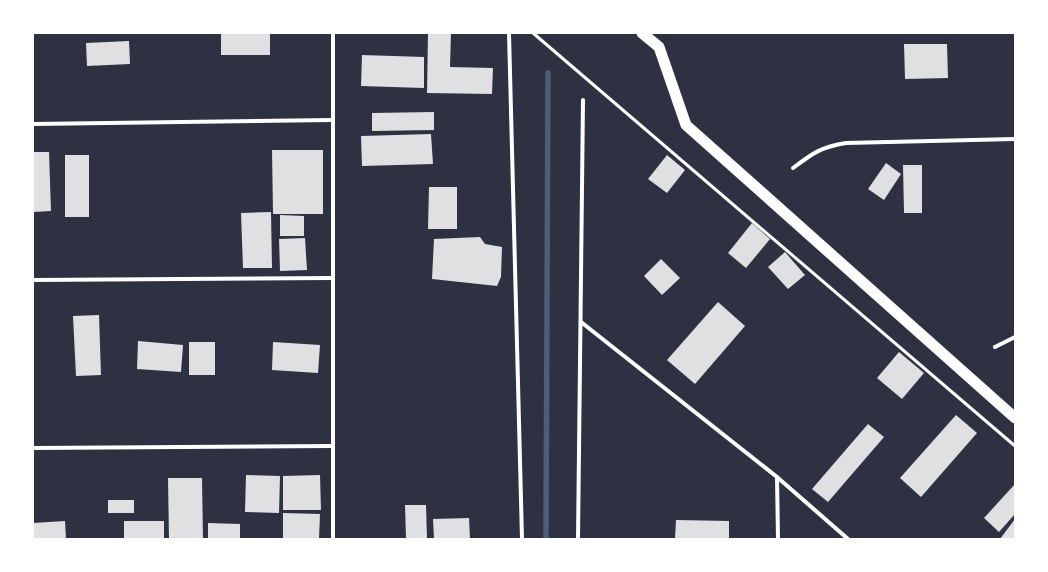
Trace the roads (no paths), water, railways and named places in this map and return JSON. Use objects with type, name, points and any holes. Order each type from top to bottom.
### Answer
[{"type":"highway","points":[[642,33],[659,47],[686,125],[1015,418]]},
{"type":"street","points":[[333,33],[333,539]]},
{"type":"street","points":[[509,33],[522,539]]},
{"type":"street","points":[[578,539],[583,100]]},
{"type":"street","points":[[33,124],[333,120]]},
{"type":"street","points":[[793,168],[811,154],[828,146],[846,143],[1015,139]]},
{"type":"street","points":[[33,280],[333,278]]},
{"type":"street","points":[[581,322],[777,477],[848,539]]},
{"type":"street","points":[[995,347],[1015,337]]},
{"type":"street","points":[[33,448],[333,446]]},
{"type":"street","points":[[777,477],[778,539]]},
{"type":"lane","points":[[533,33],[1015,446]]},
{"type":"waterway","points":[[546,539],[548,73]]}]
